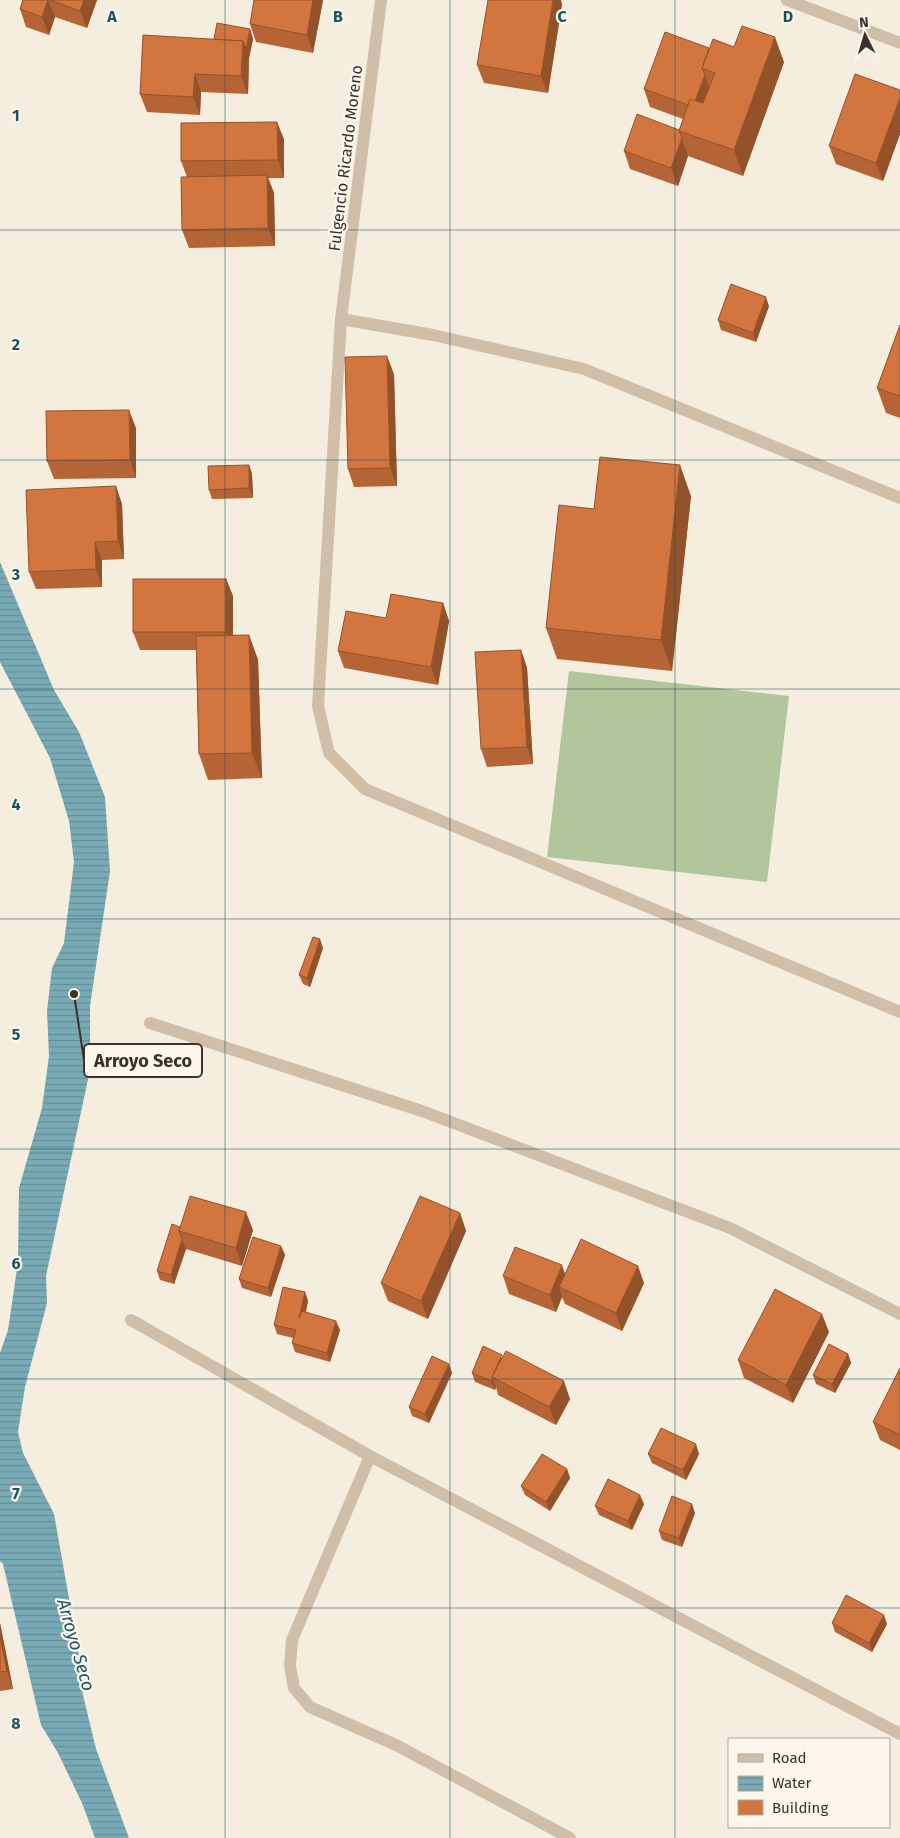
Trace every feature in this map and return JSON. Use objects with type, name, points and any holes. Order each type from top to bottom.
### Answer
[{"type":"street","name":"Fulgencio Ricardo Moreno","points":[[380,0],[341,319],[318,706],[329,753],[365,790],[900,1012]]},
{"type":"street","points":[[787,0],[900,43]]},
{"type":"street","points":[[341,319],[433,335],[584,370],[900,498]]},
{"type":"street","points":[[150,1023],[422,1111],[730,1228],[900,1314]]},
{"type":"street","points":[[131,1320],[370,1456],[900,1734]]},
{"type":"street","points":[[370,1456],[292,1640],[290,1666],[294,1688],[310,1707],[396,1745],[570,1838]]},
{"type":"green space","points":[[569,671],[789,696],[767,882],[547,857]]},
{"type":"water","points":[[0,562],[54,690],[79,732],[105,797],[110,871],[90,1006],[90,1070],[46,1276],[47,1303],[25,1387],[18,1432],[23,1453],[54,1514],[78,1649],[83,1695],[96,1749],[129,1838],[95,1838],[82,1803],[58,1753],[41,1725],[3,1564],[0,1561],[0,1353],[8,1330],[18,1262],[19,1188],[42,1108],[49,1056],[47,1011],[52,968],[64,943],[74,862],[69,821],[50,758],[0,662]]},
{"type":"building","points":[[23,0],[48,0],[42,17],[20,9]]},
{"type":"building","points":[[50,0],[84,0],[80,11]]},
{"type":"building","points":[[254,0],[313,0],[307,35],[250,24]]},
{"type":"building","points":[[488,0],[553,0],[541,76],[477,65]]},
{"type":"building","points":[[217,23],[250,29],[246,49],[243,41],[214,39]]},
{"type":"building","points":[[742,26],[775,37],[734,150],[679,131],[690,99],[703,103],[715,73],[702,68],[713,39],[734,47]]},
{"type":"building","points":[[665,32],[709,48],[702,68],[705,75],[695,101],[690,99],[688,105],[644,89]]},
{"type":"building","points":[[143,35],[243,41],[241,76],[195,74],[193,97],[140,94]]},
{"type":"building","points":[[855,74],[900,90],[900,98],[876,163],[829,146]]},
{"type":"building","points":[[637,114],[679,130],[682,138],[671,168],[624,151]]},
{"type":"building","points":[[277,122],[278,160],[181,161],[181,123]]},
{"type":"building","points":[[267,175],[268,228],[182,230],[181,177]]},
{"type":"building","points":[[731,284],[766,297],[753,333],[718,320]]},
{"type":"building","points":[[900,325],[900,396],[877,388]]},
{"type":"building","points":[[387,356],[390,468],[348,469],[345,357]]},
{"type":"building","points":[[129,410],[130,460],[47,461],[46,411]]},
{"type":"building","points":[[600,457],[680,465],[661,640],[546,628],[559,505],[594,509]]},
{"type":"building","points":[[249,465],[249,488],[209,490],[208,466]]},
{"type":"building","points":[[116,486],[118,541],[95,542],[96,569],[29,572],[26,490]]},
{"type":"building","points":[[133,579],[226,579],[226,632],[133,632]]},
{"type":"building","points":[[391,594],[443,603],[431,667],[338,651],[346,611],[386,618]]},
{"type":"building","points":[[249,635],[252,753],[199,754],[196,636]]},
{"type":"building","points":[[521,650],[527,747],[481,749],[475,652]]},
{"type":"building","points":[[313,937],[320,939],[307,978],[299,975]]},
{"type":"building","points":[[190,1196],[246,1212],[236,1248],[179,1231]]},
{"type":"building","points":[[420,1196],[460,1213],[421,1301],[381,1283]]},
{"type":"building","points":[[172,1224],[180,1227],[179,1231],[182,1239],[171,1275],[157,1271]]},
{"type":"building","points":[[253,1237],[281,1246],[268,1288],[239,1279]]},
{"type":"building","points":[[581,1239],[638,1266],[616,1313],[559,1287]]},
{"type":"building","points":[[515,1247],[562,1265],[550,1295],[503,1276]]},
{"type":"building","points":[[283,1287],[305,1292],[299,1318],[302,1311],[336,1321],[327,1353],[292,1343],[296,1330],[274,1325]]},
{"type":"building","points":[[775,1289],[822,1314],[786,1385],[738,1360]]},
{"type":"building","points":[[829,1344],[848,1354],[832,1384],[813,1375]]},
{"type":"building","points":[[483,1346],[502,1355],[491,1381],[472,1373]]},
{"type":"building","points":[[506,1351],[564,1381],[549,1407],[492,1377]]},
{"type":"building","points":[[432,1356],[449,1364],[425,1414],[409,1407]]},
{"type":"building","points":[[900,1368],[900,1435],[873,1422]]},
{"type":"building","points":[[661,1428],[696,1444],[683,1470],[648,1454]]},
{"type":"building","points":[[542,1454],[567,1469],[546,1502],[521,1486]]},
{"type":"building","points":[[608,1479],[640,1495],[628,1521],[595,1506]]},
{"type":"building","points":[[672,1496],[692,1504],[679,1538],[659,1531]]},
{"type":"building","points":[[846,1595],[884,1615],[869,1643],[832,1623]]},
{"type":"building","points":[[0,1637],[7,1671],[0,1672]]},
{"type":"place","name":"Arroyo Seco","points":[[74,994]]}]
